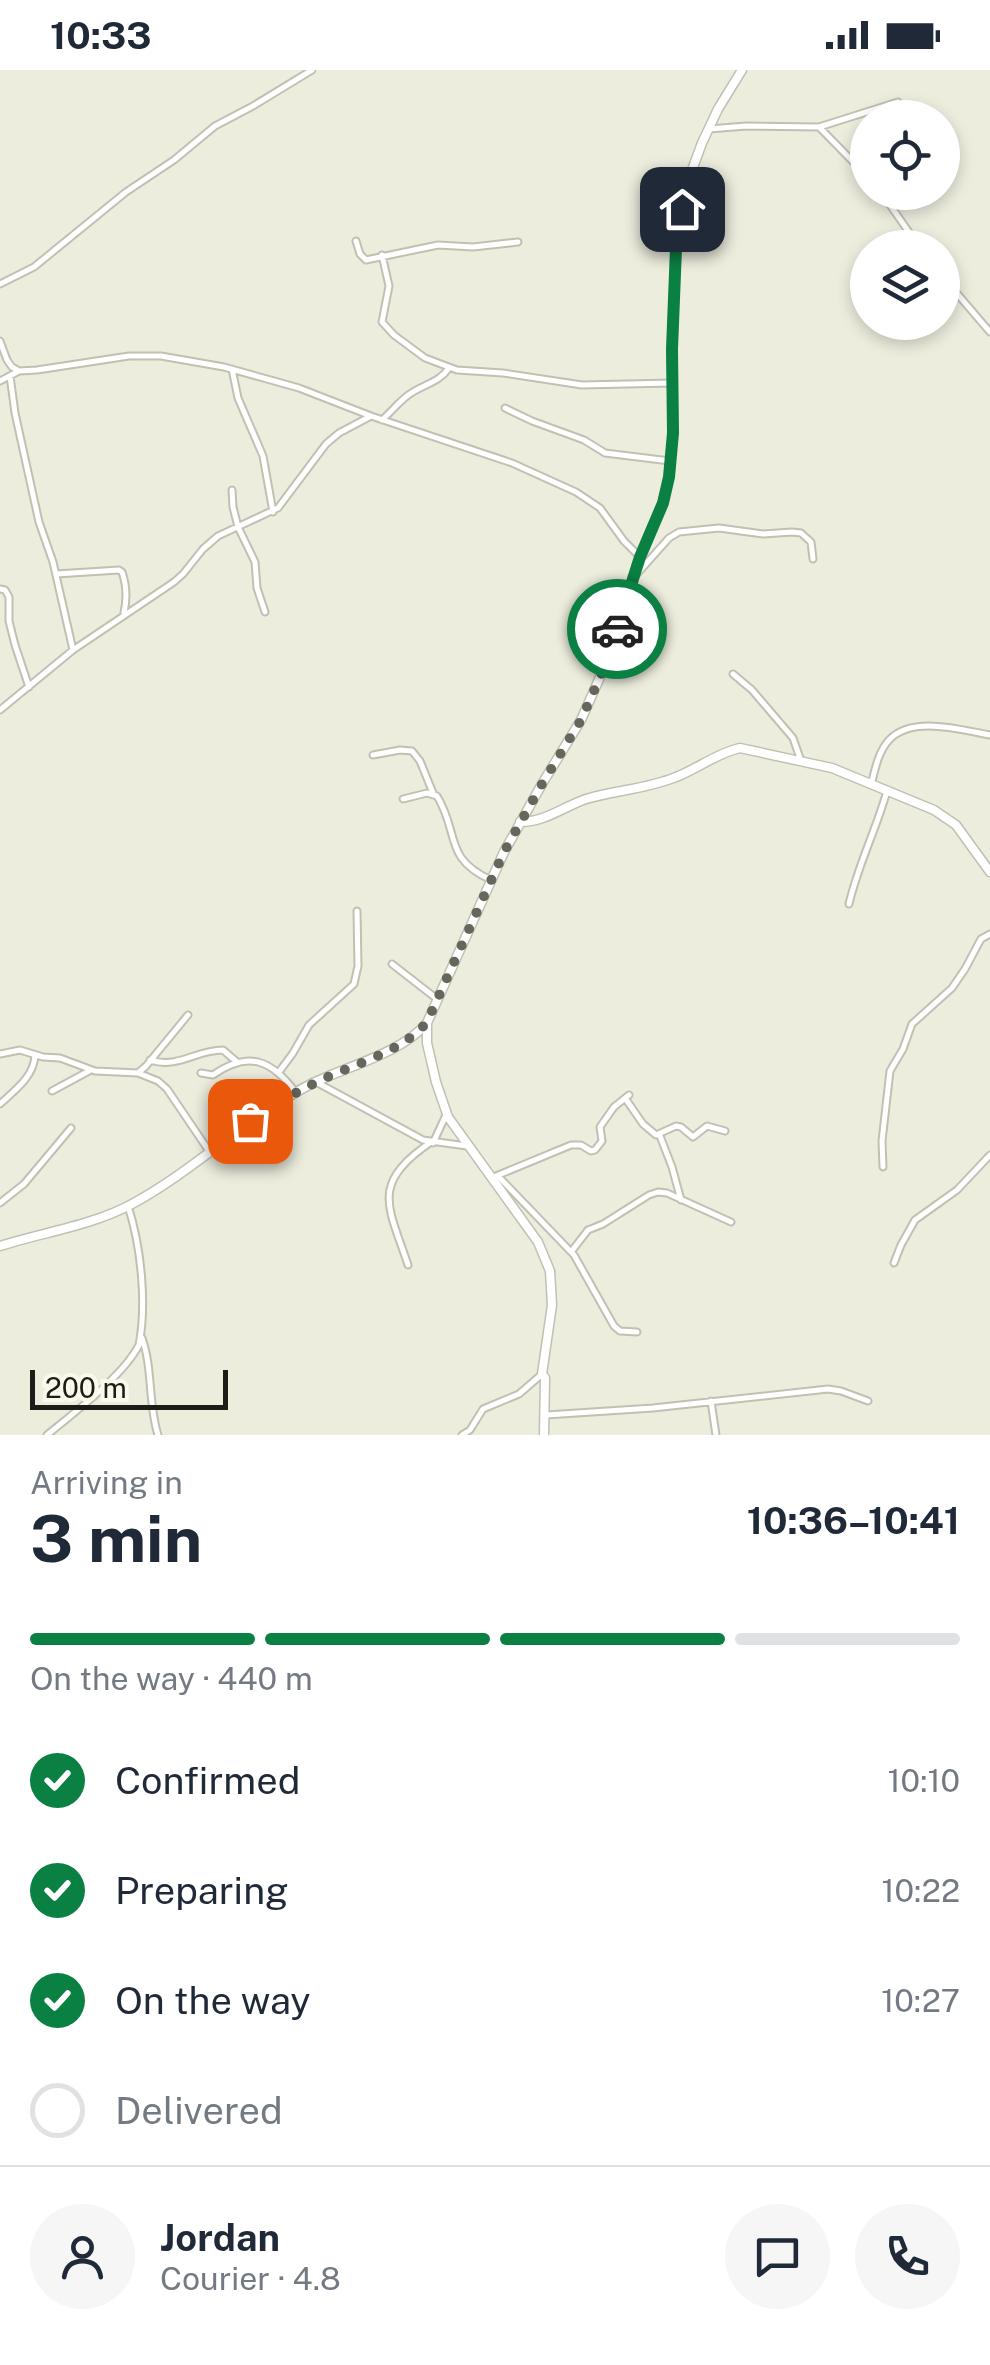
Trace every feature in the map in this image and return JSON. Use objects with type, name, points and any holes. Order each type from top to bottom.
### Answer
[{"type":"street","points":[[0,284],[34,267],[215,126],[312,70]]},
{"type":"street","points":[[0,1246],[100,1219],[128,1206],[250,1121],[316,1082],[397,1046],[417,1034],[427,1022],[490,880],[581,720],[608,659],[640,557],[663,503],[673,433],[676,248],[684,189],[708,129],[742,70]]},
{"type":"street","points":[[708,129],[819,127],[850,117]]},
{"type":"street","points":[[819,127],[850,159]]},
{"type":"street","points":[[356,242],[364,260],[438,246],[518,242]]},
{"type":"street","points":[[382,255],[390,286],[382,322],[425,358],[449,368],[582,385],[672,384]]},
{"type":"street","points":[[960,297],[990,332]]},
{"type":"street","points":[[0,341],[7,360],[19,371]]},
{"type":"street","points":[[0,381],[19,371],[128,356],[162,356],[232,369],[299,388],[512,464],[576,492],[600,508],[640,557]]},
{"type":"street","points":[[382,420],[410,394],[441,380],[449,368]]},
{"type":"street","points":[[232,369],[238,398],[263,456],[273,512]]},
{"type":"street","points":[[10,376],[39,522],[56,574],[73,650]]},
{"type":"street","points":[[505,408],[584,440],[605,453],[670,461]]},
{"type":"street","points":[[0,710],[73,650],[183,574],[210,542],[273,512],[326,444],[338,433],[372,416]]},
{"type":"street","points":[[232,490],[238,527],[255,562],[255,581],[265,612]]},
{"type":"street","points":[[634,577],[673,534],[697,529],[800,533],[811,542],[812,559]]},
{"type":"street","points":[[56,574],[119,570],[126,588],[124,616]]},
{"type":"street","points":[[0,589],[9,597],[10,621],[29,687]]},
{"type":"street","points":[[733,674],[793,738],[802,761]]},
{"type":"street","points":[[871,785],[886,744],[905,729],[927,727],[990,735]]},
{"type":"street","points":[[520,822],[539,820],[581,800],[673,779],[740,748],[832,768],[934,810],[962,832],[990,872]]},
{"type":"street","points":[[373,756],[412,751],[446,813],[461,860],[470,870],[490,880]]},
{"type":"street","points":[[848,904],[887,791]]},
{"type":"street","points":[[403,799],[433,794]]},
{"type":"street","points":[[279,1072],[308,1025],[354,984],[358,966],[357,911]]},
{"type":"street","points":[[883,1167],[890,1070],[902,1052],[912,1024],[950,990],[966,970],[981,939],[990,934]]},
{"type":"street","points":[[392,964],[437,999]]},
{"type":"street","points":[[138,1073],[188,1015]]},
{"type":"street","points":[[427,1022],[427,1043],[446,1115],[467,1146],[571,1252],[614,1326],[637,1332]]},
{"type":"street","points":[[0,1054],[20,1050],[92,1070],[138,1073],[158,1081],[209,1151]]},
{"type":"street","points":[[150,1060],[170,1064],[223,1050],[238,1062]]},
{"type":"street","points":[[0,1104],[30,1074],[35,1054]]},
{"type":"street","points":[[201,1073],[213,1076],[231,1064],[260,1062],[279,1072],[296,1093]]},
{"type":"street","points":[[52,1090],[92,1070]]},
{"type":"street","points":[[316,1082],[406,1133],[432,1143],[467,1146]]},
{"type":"street","points":[[496,1177],[571,1145],[595,1150],[602,1141],[600,1127],[627,1096],[651,1132],[660,1135],[676,1126],[693,1137],[706,1126],[724,1131]]},
{"type":"street","points":[[408,1264],[388,1194],[394,1176],[432,1143],[446,1115]]},
{"type":"street","points":[[0,1204],[24,1184],[71,1128]]},
{"type":"street","points":[[660,1135],[681,1200]]},
{"type":"street","points":[[894,1263],[915,1220],[957,1190],[990,1155]]},
{"type":"street","points":[[462,1435],[470,1430],[483,1409],[525,1390],[542,1374],[552,1306],[550,1270],[538,1242],[496,1177]]},
{"type":"street","points":[[571,1252],[588,1230],[658,1192],[731,1222]]},
{"type":"street","points":[[128,1206],[138,1240],[141,1335],[158,1435]]},
{"type":"street","points":[[47,1435],[122,1368],[133,1356],[141,1335]]},
{"type":"street","points":[[542,1374],[544,1435]]},
{"type":"street","points":[[543,1415],[828,1388],[868,1401]]},
{"type":"street","points":[[711,1401],[716,1435]]},
{"type":"way so far","points":[[250,1121],[310,1085],[397,1046],[417,1034],[427,1022],[504,852],[581,720],[617,629]]},
{"type":"route","points":[[617,629],[669,477],[676,248],[682,209]]}]
